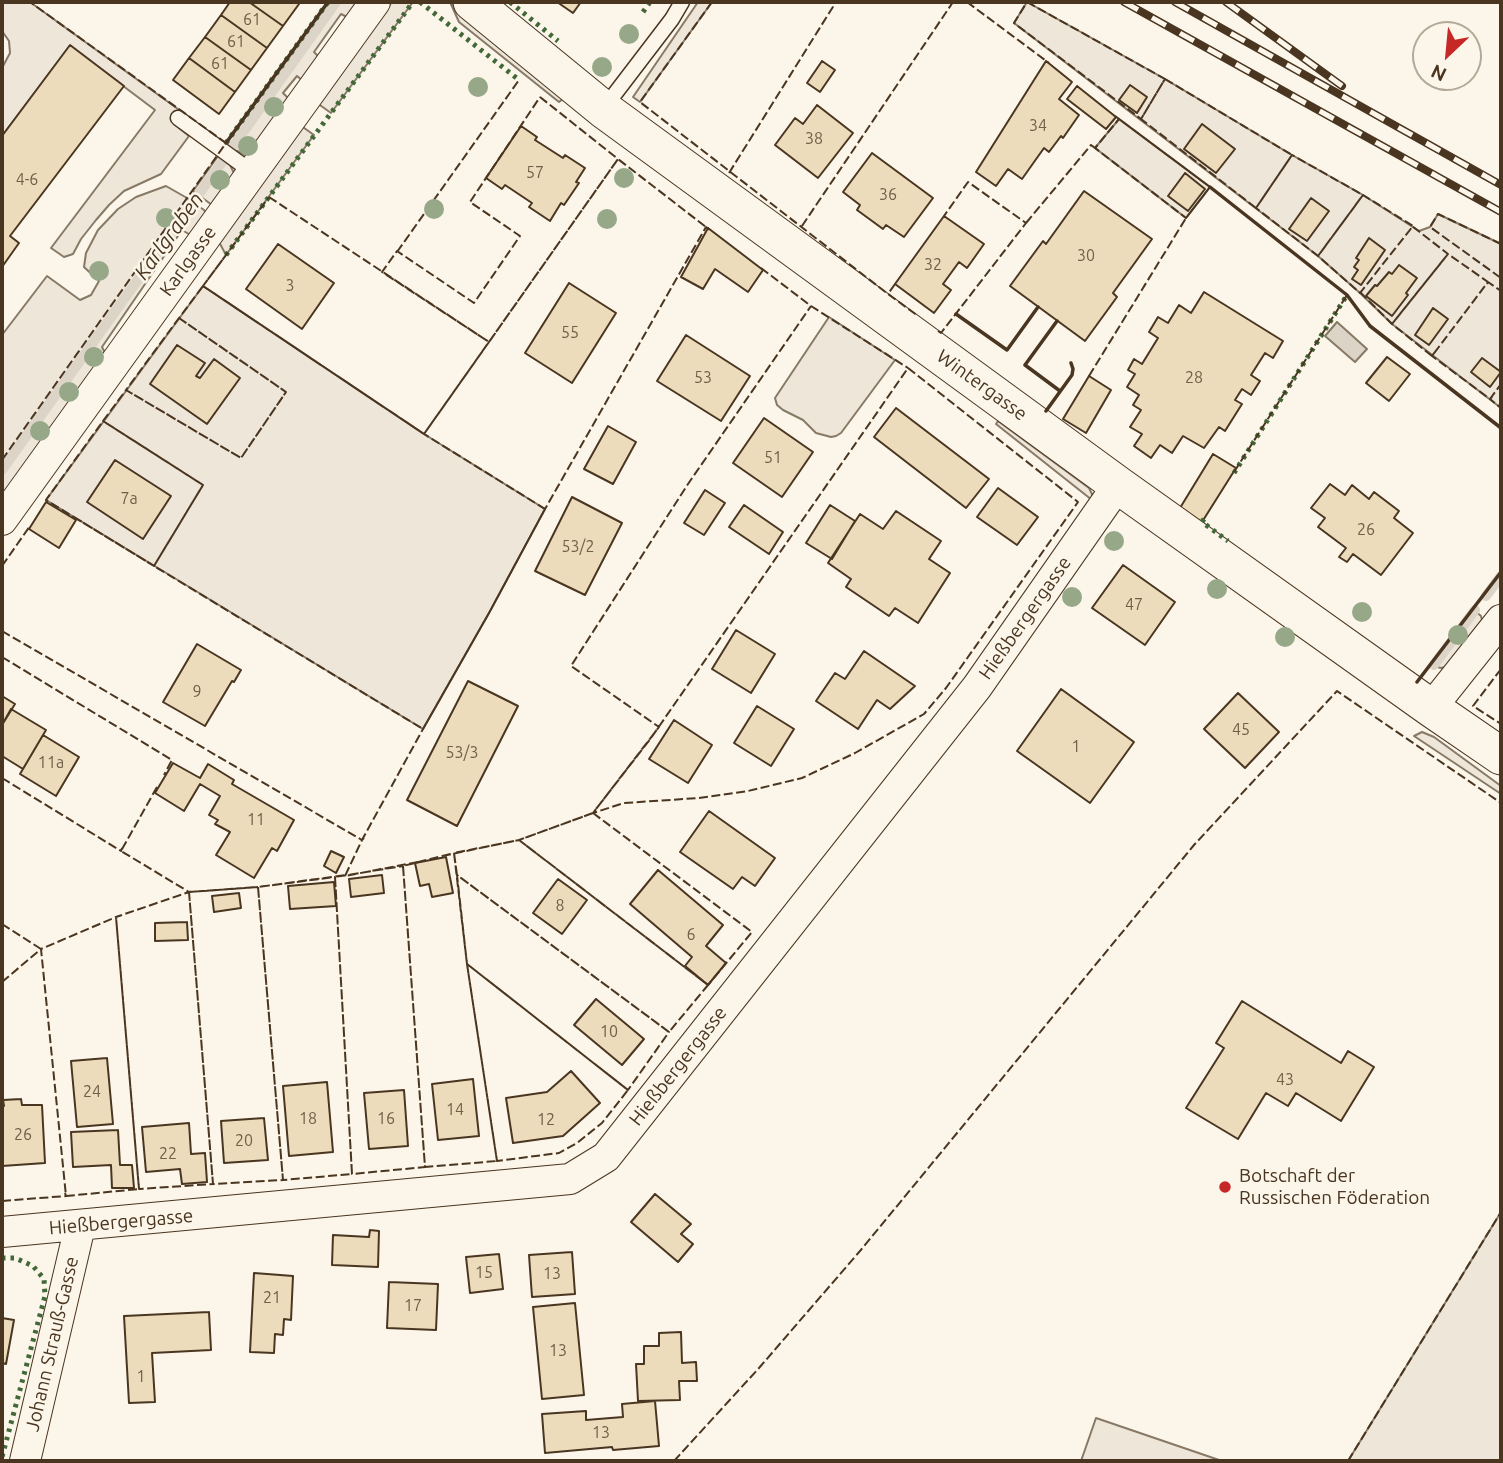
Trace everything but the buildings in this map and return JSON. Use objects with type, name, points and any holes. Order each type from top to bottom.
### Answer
[{"type":"street","name":"Karlgasse","points":[[2,520],[235,161],[375,2]]},
{"type":"street","name":"Wintergasse","points":[[472,2],[603,109],[1118,485],[1501,756]]},
{"type":"street","name":"Hießbergergasse","points":[[2,1232],[570,1179],[606,1157],[977,687],[1118,485]]},
{"type":"street","points":[[1431,708],[1501,620]]},
{"type":"street","name":"Johann Strauß-Gasse","points":[[25,1461],[80,1226]]},
{"type":"lane","points":[[603,109],[682,2]]},
{"type":"lane","points":[[178,118],[235,161]]},
{"type":"shaded area","points":[[2,2],[30,2],[182,112],[174,124],[189,136],[161,174],[124,191],[96,220],[73,254],[64,257],[51,248],[155,110],[70,46],[2,136],[2,68],[10,53],[9,41],[2,31]]},
{"type":"shaded area","points":[[328,2],[361,2],[349,18],[341,14],[314,52],[320,58],[303,81],[297,76],[283,93],[289,99],[247,156],[225,145]]},
{"type":"shaded area","points":[[392,2],[413,2],[331,113],[317,103]]},
{"type":"shaded area","points":[[450,2],[565,94],[564,98],[559,102],[459,22]]},
{"type":"shaded area","points":[[698,2],[712,2],[640,102],[633,97]]},
{"type":"shaded area","points":[[1027,2],[1165,79],[1363,195],[1419,231],[1430,227],[1438,214],[1501,244],[1501,408],[1392,324],[1318,256],[1014,23]]},
{"type":"shaded area","points":[[1119,119],[1210,187],[1186,218],[1095,148]]},
{"type":"shaded area","points":[[300,125],[314,135],[226,255],[219,242]]},
{"type":"shaded area","points":[[218,156],[230,165],[236,177],[212,205],[193,191]]},
{"type":"shaded area","points":[[166,186],[204,210],[207,215],[192,236],[182,230],[102,347],[106,355],[2,501],[2,335],[47,276],[80,300],[91,295],[99,281],[84,267],[86,253],[98,230],[118,209],[136,197]]},
{"type":"shaded area","points":[[203,286],[424,434],[545,509],[423,729],[46,500]]},
{"type":"shaded area","points":[[829,317],[895,360],[841,433],[831,437],[816,433],[803,420],[777,405],[775,398]]},
{"type":"shaded area","points":[[1337,322],[1367,349],[1355,362],[1325,336]]},
{"type":"shaded area","points":[[998,421],[1089,488],[1092,500],[996,424]]},
{"type":"shaded area","points":[[1473,609],[1482,620],[1445,667],[1437,667],[1432,663]]},
{"type":"shaded area","points":[[1422,732],[1434,737],[1501,786],[1501,794],[1414,736]]},
{"type":"shaded area","points":[[1501,1212],[1501,1461],[1348,1461]]},
{"type":"shaded area","points":[[1096,1418],[1222,1461],[1081,1461]]},
{"type":"waterway","name":"Karlgraben","points":[[2,470],[336,2]]},
{"type":"waterway","points":[[1486,596],[1501,576]]},
{"type":"waterway","points":[[1434,665],[1475,610]]},
{"type":"railway","points":[[1124,2],[1501,212]]},
{"type":"railway","points":[[1175,2],[1501,185]]},
{"type":"railway","points":[[1226,2],[1342,86]]},
{"type":"hedge","points":[[226,143],[328,2]]},
{"type":"hedge","points":[[226,255],[413,2]]},
{"type":"hedge","points":[[420,2],[519,80]]},
{"type":"hedge","points":[[510,2],[558,41]]},
{"type":"hedge","points":[[643,12],[650,2]]},
{"type":"hedge","points":[[1234,473],[1347,295]]},
{"type":"hedge","points":[[1204,519],[1202,522],[1228,541]]},
{"type":"hedge","points":[[2,1258],[15,1258],[33,1266],[44,1279],[45,1296],[2,1457]]},
{"type":"fence","points":[[2,460],[226,143],[30,2]]},
{"type":"fence","points":[[712,2],[640,102],[888,294]]},
{"type":"fence","points":[[729,173],[836,2]]},
{"type":"fence","points":[[802,226],[953,2]]},
{"type":"fence","points":[[967,2],[1049,63]]},
{"type":"fence","points":[[1027,2],[1165,79],[1141,119],[1014,23],[1027,2]]},
{"type":"fence","points":[[1165,79],[1292,155],[1256,208],[1141,119],[1165,79]]},
{"type":"fence","points":[[397,252],[519,80]]},
{"type":"fence","points":[[540,97],[618,159],[489,342],[382,272],[397,251],[474,303],[520,236],[470,202],[540,97]]},
{"type":"fence","points":[[1089,376],[1186,218],[1210,187],[1115,116]]},
{"type":"fence","points":[[1119,119],[1210,187],[1186,218],[1095,148],[1119,119]]},
{"type":"fence","points":[[1026,223],[1091,145],[1095,148],[1097,146]]},
{"type":"fence","points":[[1318,256],[1363,195],[1292,155],[1256,208],[1360,293],[1413,226],[1363,195],[1318,256]]},
{"type":"fence","points":[[424,434],[618,159],[706,227]]},
{"type":"fence","points":[[938,331],[941,333],[1026,223],[968,182],[944,216]]},
{"type":"fence","points":[[269,197],[489,342],[424,434],[203,286],[269,197]]},
{"type":"fence","points":[[1501,244],[1438,214],[1430,227],[1501,278]]},
{"type":"fence","points":[[1392,324],[1448,254],[1412,226]]},
{"type":"fence","points":[[418,862],[345,876],[362,840],[545,509],[706,227],[710,230]]},
{"type":"fence","points":[[1360,292],[1392,324],[1432,356],[1488,282],[1448,254],[1392,324]]},
{"type":"fence","points":[[204,287],[226,255]]},
{"type":"fence","points":[[761,268],[811,306],[908,368]]},
{"type":"fence","points":[[1487,284],[1488,282],[1501,291]]},
{"type":"fence","points":[[895,284],[888,294],[918,316]]},
{"type":"fence","points":[[203,286],[424,434],[545,509],[423,729],[154,566],[203,485],[103,421],[126,390],[241,458],[286,392],[179,318],[203,286]]},
{"type":"fence","points":[[1234,472],[1347,295]]},
{"type":"fence","points":[[442,856],[519,840],[593,813],[659,727],[571,666],[688,484],[811,306]]},
{"type":"fence","points":[[179,318],[286,392],[241,458],[126,390],[179,318]]},
{"type":"fence","points":[[1434,353],[1432,356],[1490,399],[1501,384]]},
{"type":"fence","points":[[908,368],[1078,502],[946,688],[924,714],[855,753],[802,778],[748,791],[699,798],[624,803],[593,813],[651,738],[908,368]]},
{"type":"fence","points":[[1492,397],[1490,399],[1501,408]]},
{"type":"fence","points":[[103,421],[203,485],[154,566],[46,500],[103,421]]},
{"type":"fence","points":[[74,517],[154,566]]},
{"type":"fence","points":[[2,566],[30,526]]},
{"type":"fence","points":[[2,631],[362,840],[364,838]]},
{"type":"fence","points":[[2,657],[172,760],[164,775]]},
{"type":"fence","points":[[1501,669],[1473,706],[1501,724]]},
{"type":"fence","points":[[674,1461],[860,1251],[1194,845],[1337,691],[1501,803]]},
{"type":"fence","points":[[2,778],[121,851],[122,848]]},
{"type":"fence","points":[[157,787],[121,851],[189,892],[258,887],[346,875]]},
{"type":"fence","points":[[593,813],[752,932],[708,985],[519,840],[593,813]]},
{"type":"fence","points":[[519,840],[708,985],[669,1032],[457,875],[454,853],[519,840]]},
{"type":"fence","points":[[454,853],[467,964],[497,1161],[425,1167],[403,866],[454,853]]},
{"type":"fence","points":[[403,866],[425,1167],[352,1174],[335,877],[403,866]]},
{"type":"fence","points":[[467,964],[628,1090],[602,1123],[559,1153],[497,1161],[467,964],[457,875],[669,1032],[628,1090],[467,964]]},
{"type":"fence","points":[[335,877],[352,1174],[283,1180],[258,887],[335,877]]},
{"type":"fence","points":[[258,887],[283,1180],[213,1184],[189,892],[258,887]]},
{"type":"fence","points":[[189,892],[213,1184],[139,1189],[116,917],[189,892]]},
{"type":"fence","points":[[116,917],[139,1189],[66,1196],[41,949],[116,917]]},
{"type":"fence","points":[[2,924],[41,949],[44,948]]},
{"type":"fence","points":[[2,982],[41,949]]},
{"type":"fence","points":[[2,1201],[66,1196],[65,1193]]},
{"type":"fence","points":[[1348,1461],[1501,1212]]},
{"type":"wall","points":[[226,143],[328,2]]},
{"type":"wall","points":[[1210,187],[1347,295],[1370,326],[1501,428]]},
{"type":"wall","points":[[956,314],[1007,350],[1038,307]]},
{"type":"wall","points":[[1057,321],[1025,365],[1060,391]]},
{"type":"wall","points":[[1046,411],[1072,375],[1071,363]]},
{"type":"wall","points":[[1417,682],[1501,572]]},
{"type":"place","name":"Botschaft der Russischen Föderation","points":[[1225,1187]]}]
